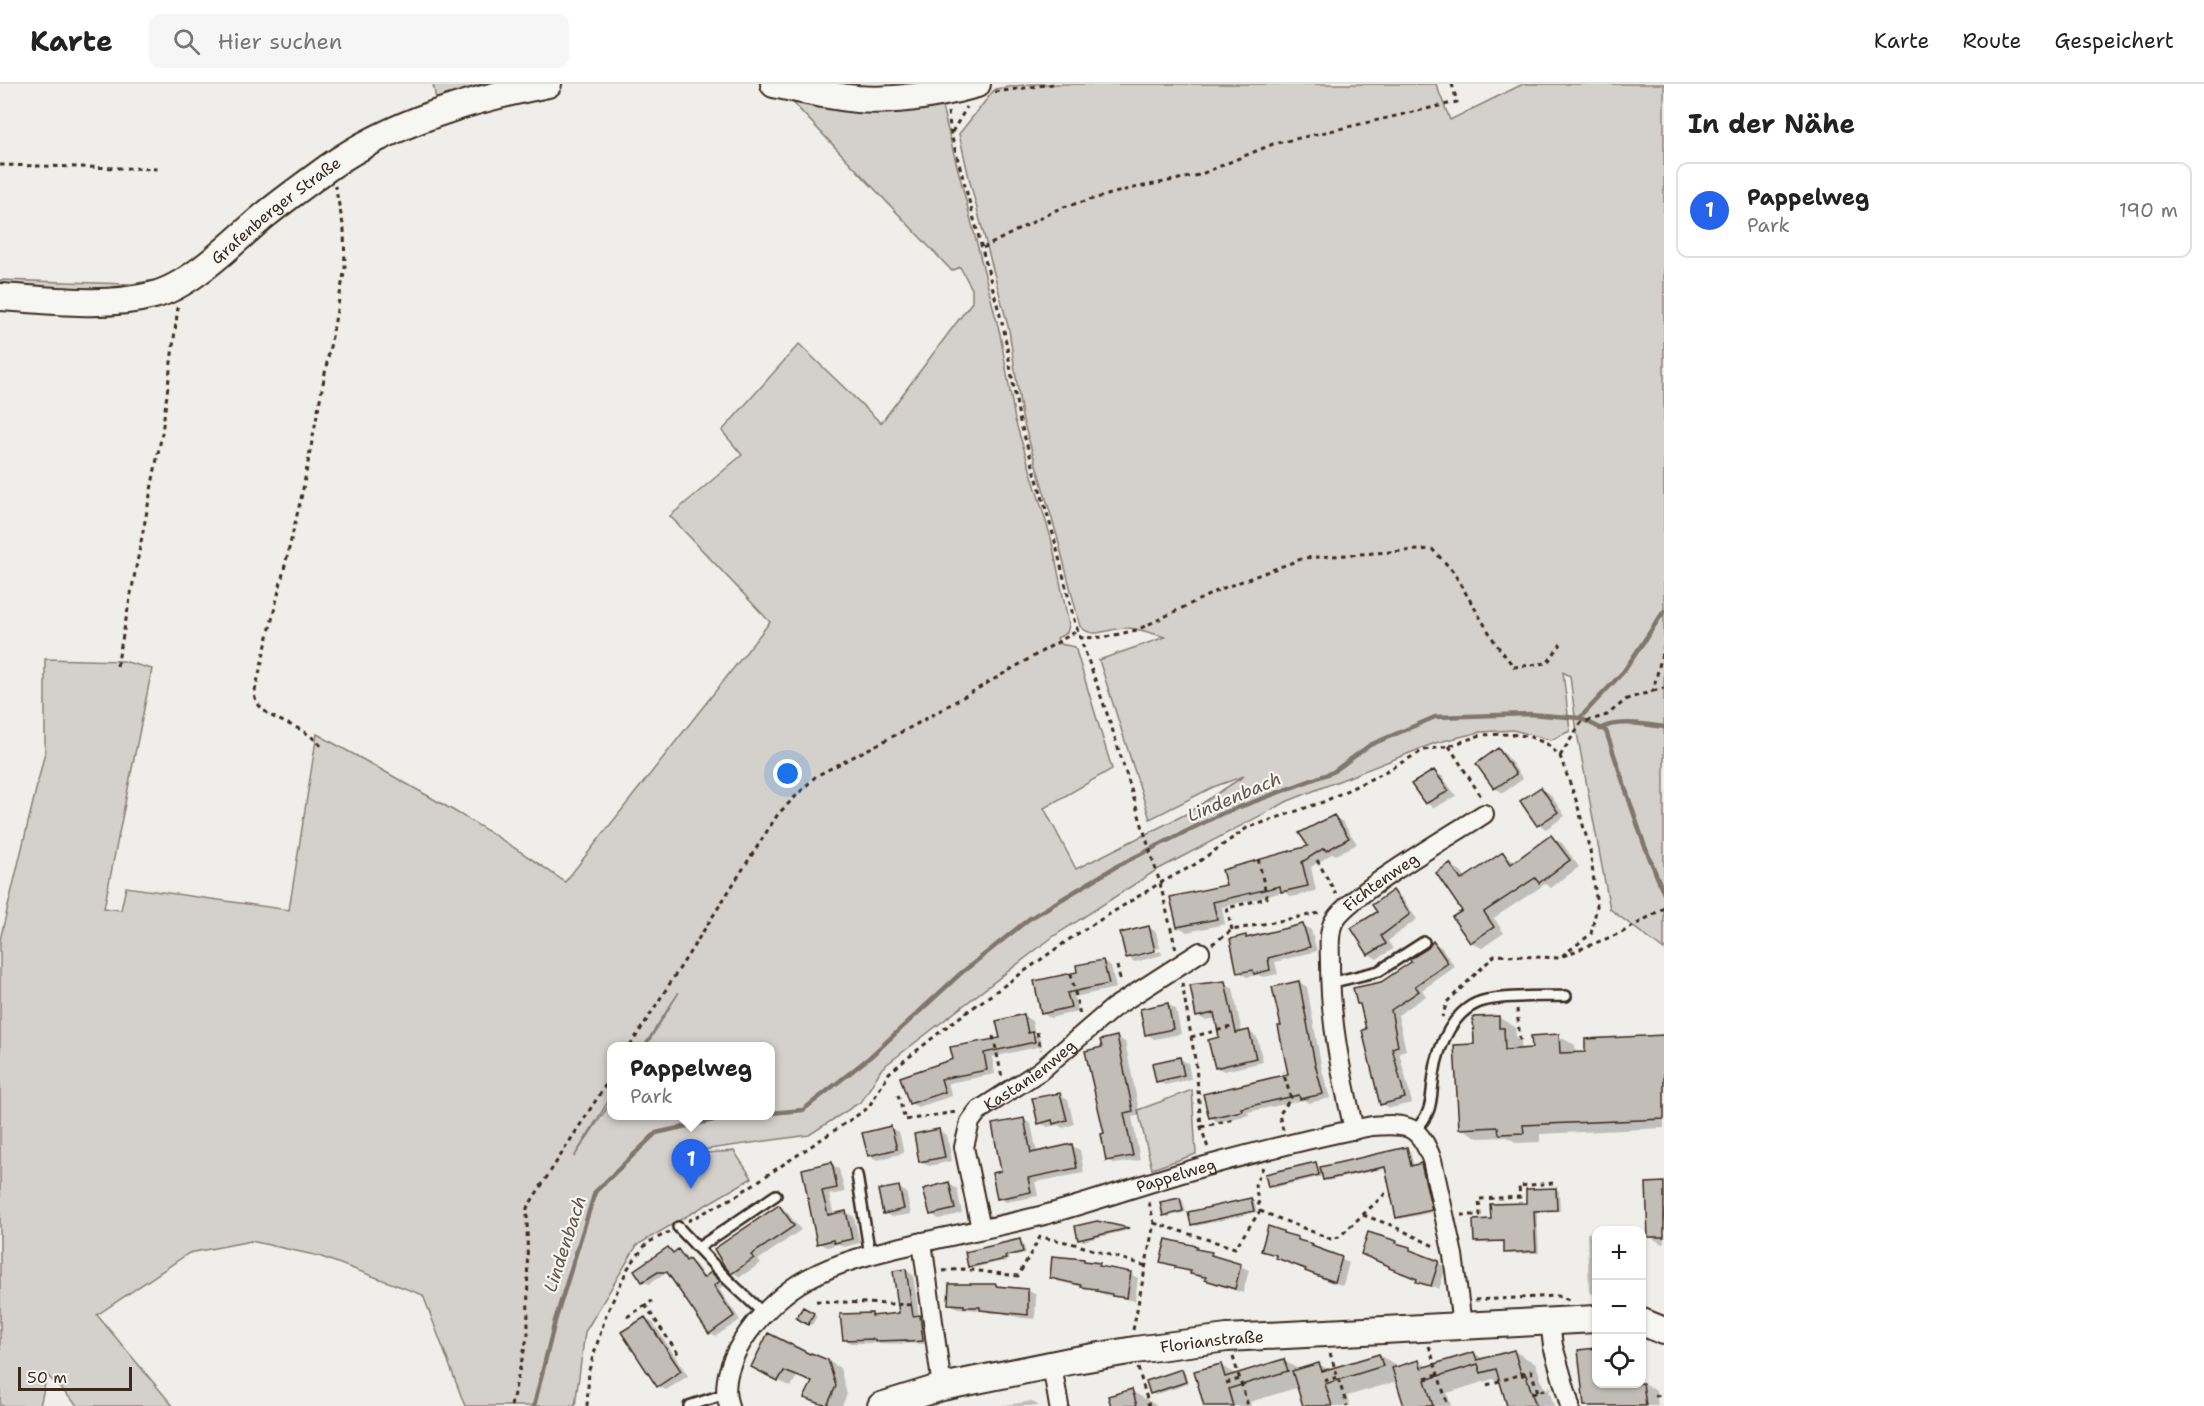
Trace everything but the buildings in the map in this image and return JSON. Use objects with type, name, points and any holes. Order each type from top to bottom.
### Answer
[{"type":"street","name":"Grafenberger Straße","points":[[0,297],[104,302],[155,295],[173,288],[220,254],[264,216],[359,147],[393,129],[454,108],[517,90],[548,84]]},
{"type":"street","points":[[774,84],[857,99],[885,100],[945,93],[978,94]]},
{"type":"street","name":"Fichtenweg","points":[[1354,1130],[1335,1045],[1330,983],[1330,936],[1333,923],[1342,911],[1365,891],[1484,814]]},
{"type":"street","name":"Kastanienweg","points":[[981,1229],[964,1147],[970,1122],[978,1112],[1040,1071],[1084,1031],[1129,996],[1200,952]]},
{"type":"street","name":"Pappelweg","points":[[727,1400],[728,1375],[737,1352],[763,1313],[806,1279],[844,1263],[922,1242],[1047,1214],[1214,1164],[1354,1130],[1390,1125],[1415,1130]]},
{"type":"street","points":[[1415,1130],[1427,1145],[1432,1160],[1453,1255],[1461,1313]]},
{"type":"street","points":[[922,1242],[942,1387]]},
{"type":"street","name":"Florianstraße","points":[[881,1406],[942,1387],[1123,1351],[1227,1338],[1324,1331],[1461,1313],[1550,1321],[1588,1319]]},
{"type":"street","points":[[1550,1321],[1552,1346],[1570,1406]]},
{"type":"street","points":[[1646,1324],[1664,1331]]},
{"type":"street","points":[[1052,1365],[1059,1406]]},
{"type":"lane","points":[[1330,983],[1379,971],[1424,942]]},
{"type":"lane","points":[[1415,1130],[1424,1121],[1431,1108],[1434,1076],[1441,1046],[1456,1021],[1470,1008],[1485,1000],[1566,996]]},
{"type":"lane","points":[[857,1175],[870,1255]]},
{"type":"lane","points":[[699,1248],[776,1195]]},
{"type":"lane","points":[[678,1227],[763,1313]]},
{"type":"lane","name":"Pappelweg","points":[[689,1406],[727,1400]]},
{"type":"path","points":[[1053,84],[978,94],[951,134],[1004,330],[1019,418],[1054,537],[1077,631],[1111,725],[1160,883],[1179,965],[1196,1065],[1201,1127],[1214,1164]]},
{"type":"path","points":[[983,248],[1059,208],[1129,189],[1199,176],[1273,144],[1457,102],[1452,84]]},
{"type":"path","points":[[0,165],[160,169]]},
{"type":"path","points":[[321,746],[309,735],[263,711],[256,703],[254,695],[302,494],[345,268],[344,230],[335,185]]},
{"type":"path","points":[[117,666],[162,433],[178,310]]},
{"type":"path","points":[[1079,638],[1106,637],[1137,630],[1221,589],[1304,558],[1432,549],[1452,570],[1496,645],[1514,667],[1547,663],[1561,644]]},
{"type":"path","points":[[633,1042],[778,814],[816,776],[915,725],[1077,631]]},
{"type":"path","points":[[1653,691],[1664,646]]},
{"type":"path","points":[[1560,756],[1581,723],[1607,714],[1627,699],[1664,688]]},
{"type":"path","points":[[1449,746],[1481,796],[1484,814]]},
{"type":"path","points":[[1232,930],[1227,908],[1267,898],[1258,858]]},
{"type":"path","points":[[1200,952],[1232,930],[1312,913],[1342,911],[1317,860]]},
{"type":"path","points":[[1559,958],[1623,932],[1664,908]]},
{"type":"path","points":[[1071,974],[1084,1031]]},
{"type":"path","points":[[1507,1010],[1518,1009],[1520,1041]]},
{"type":"path","points":[[1191,1037],[1235,1026]]},
{"type":"path","points":[[993,1036],[1005,1094]]},
{"type":"path","points":[[1154,1224],[1235,1248],[1260,1211],[1255,1185],[1278,1148],[1279,1115],[1291,1098],[1284,1072]]},
{"type":"path","points":[[511,1406],[528,1334],[527,1208],[607,1083]]},
{"type":"path","points":[[898,1095],[905,1120],[963,1112],[970,1122]]},
{"type":"path","points":[[1201,1127],[1234,1119]]},
{"type":"path","points":[[1444,1215],[1480,1215],[1479,1199],[1520,1197],[1519,1186],[1553,1183]]},
{"type":"path","points":[[1133,1336],[1154,1224],[1144,1185]]},
{"type":"path","points":[[1260,1211],[1331,1239],[1339,1237],[1385,1194],[1392,1195]]},
{"type":"path","points":[[1363,1215],[1391,1225],[1453,1255]]},
{"type":"path","points":[[926,1273],[963,1269],[1018,1276],[1040,1238],[1071,1243],[1146,1266]]},
{"type":"path","points":[[1461,1313],[1558,1296],[1573,1303],[1588,1319]]},
{"type":"path","points":[[627,1317],[652,1301]]},
{"type":"path","points":[[816,1301],[931,1305]]},
{"type":"path","points":[[645,1305],[679,1355]]},
{"type":"path","points":[[1324,1331],[1347,1406]]},
{"type":"path","points":[[1227,1338],[1248,1406]]},
{"type":"path","points":[[1136,1361],[1148,1406]]},
{"type":"path","points":[[1435,1362],[1448,1406]]},
{"type":"path","points":[[1487,1385],[1531,1371],[1538,1392]]},
{"type":"path","points":[[1425,1378],[1438,1374]]},
{"type":"path","points":[[1324,1381],[1338,1377]]},
{"type":"path","points":[[1226,1383],[1240,1379]]},
{"type":"path","points":[[1655,1396],[1664,1395]]},
{"type":"shaded area","points":[[433,84],[511,84],[437,104]]},
{"type":"shaded area","points":[[1030,84],[1436,84],[1450,120],[1523,84],[1664,84],[1664,950],[1610,909],[1577,733],[1570,676],[1563,672],[1570,731],[1551,740],[1513,730],[1480,732],[1435,743],[1288,801],[1155,871],[1054,936],[882,1068],[862,1101],[809,1135],[678,1155],[734,1151],[752,1178],[637,1245],[585,1332],[575,1406],[465,1406],[423,1295],[319,1256],[251,1241],[189,1253],[97,1315],[173,1406],[78,1406],[47,1375],[40,1406],[0,1406],[0,940],[45,752],[45,659],[123,661],[152,669],[104,908],[121,910],[126,887],[289,910],[317,734],[474,823],[565,882],[770,622],[670,516],[742,455],[722,431],[799,344],[881,423],[972,302],[972,289],[960,267],[952,271],[784,93],[936,103],[942,107],[1000,334],[1015,420],[1051,538],[1069,625],[1067,633],[1057,638],[1060,644],[1075,647],[1112,769],[1044,808],[1076,869],[1186,814],[1244,776],[1213,787],[1150,819],[1099,660],[1165,637],[1131,628],[1096,633],[1080,626],[1057,536],[1022,417],[1009,330],[959,134],[995,89]]},
{"type":"shaded area","points":[[174,277],[154,289],[0,291],[0,280],[131,284]]},
{"type":"shaded area","points":[[1192,1090],[1196,1154],[1152,1169],[1138,1110]]},
{"type":"waterway","points":[[1580,718],[1624,671],[1664,611]]},
{"type":"waterway","name":"Lindenbach","points":[[775,1113],[803,1110],[870,1057],[960,974],[1029,919],[1117,866],[1221,814],[1333,772],[1370,745],[1435,717],[1530,714],[1580,718],[1606,731],[1644,844],[1664,894]]},
{"type":"waterway","points":[[1600,729],[1622,723],[1664,727]]},
{"type":"waterway","name":"Lindenbach","points":[[534,1406],[555,1321],[595,1192],[656,1133],[714,1120]]},
{"type":"place","name":"Pappelweg","points":[[691,1189]]}]
